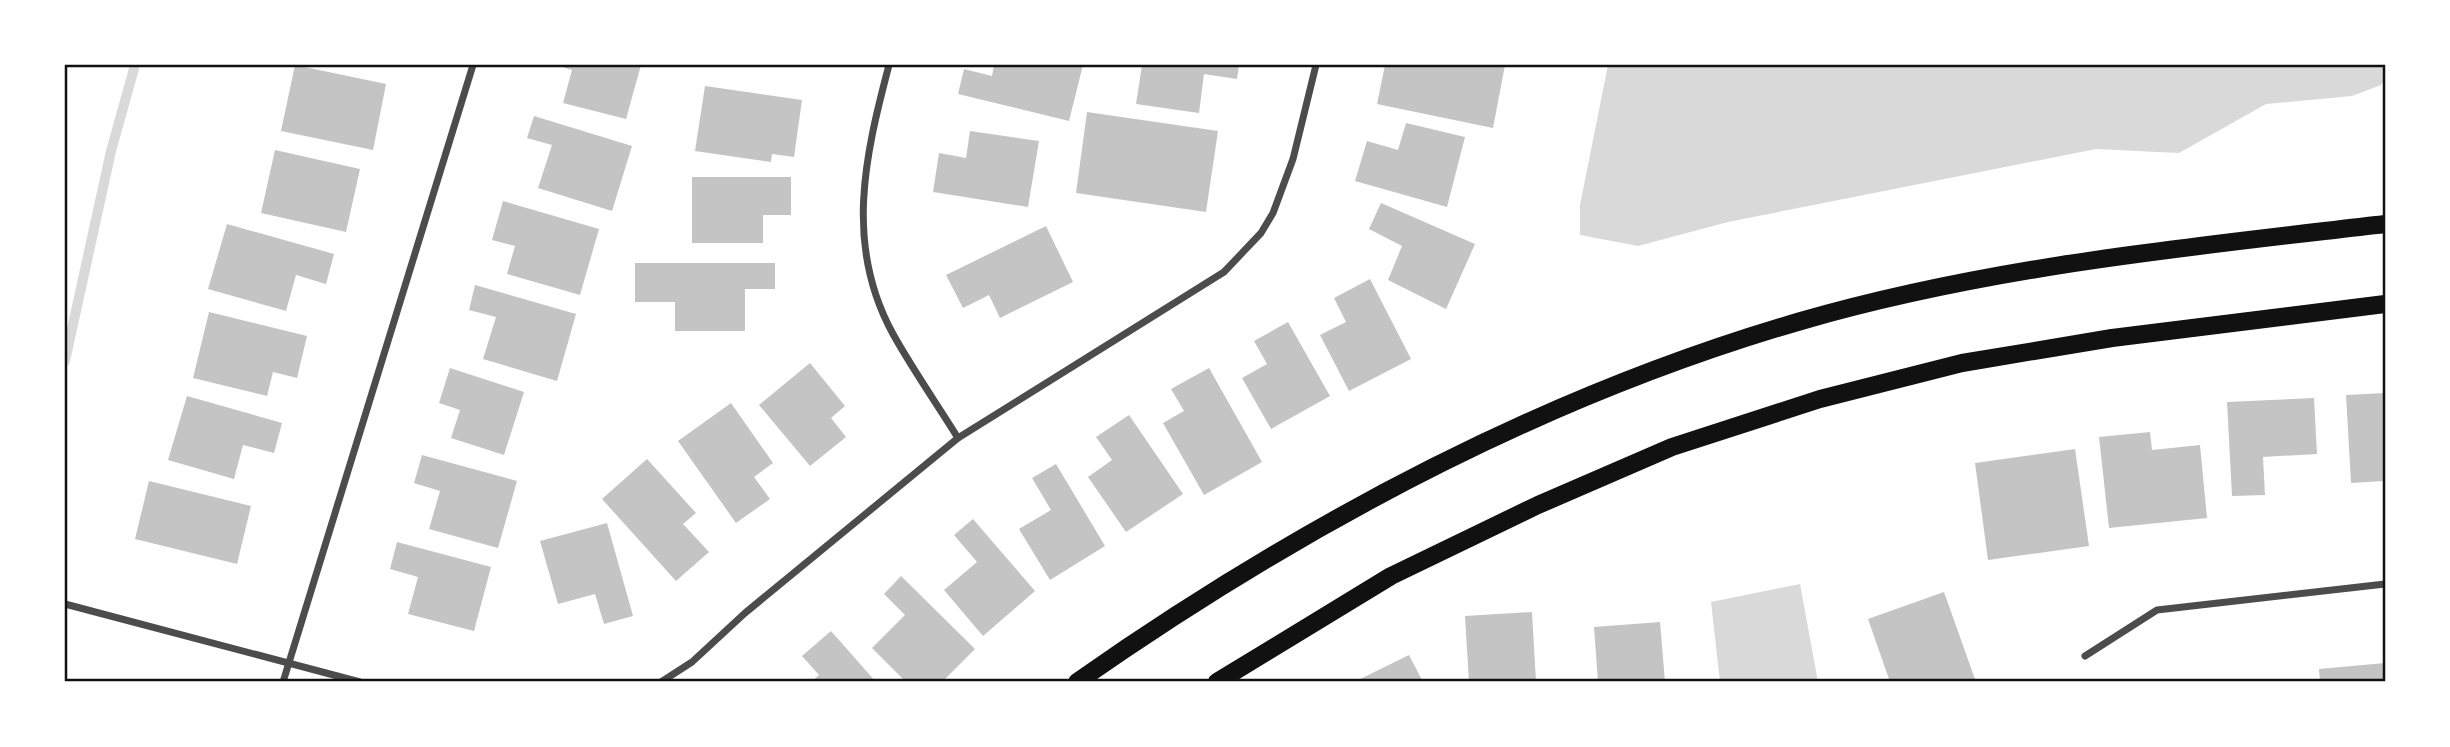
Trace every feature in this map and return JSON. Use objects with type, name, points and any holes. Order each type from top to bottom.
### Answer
[{"type":"main road","points":[[1077,682],[1175,613],[1347,513],[1491,440],[1648,373],[1801,321],[1959,283],[2117,256],[2385,224]]},
{"type":"main road","points":[[1217,682],[1391,576],[1538,505],[1672,447],[1820,399],[1962,363],[2112,338],[2385,304]]},
{"type":"street","points":[[283,682],[473,65]]},
{"type":"street","points":[[889,65],[867,150],[863,185],[866,250],[881,307],[892,333],[958,438]]},
{"type":"street","points":[[661,682],[692,662],[745,613],[958,438],[1085,356],[1202,288],[1243,254],[1261,233],[1284,187],[1316,65]]},
{"type":"street","points":[[2085,656],[2157,610],[2385,584]]},
{"type":"street","points":[[65,604],[360,682]]},
{"type":"shaded area","points":[[1608,65],[2385,65],[2385,79],[2381,85],[2352,96],[2266,104],[2179,153],[2096,149],[1728,222],[1638,246],[1580,235],[1580,205]]},
{"type":"shaded area","points":[[1800,584],[1818,682],[1720,682],[1711,602]]},
{"type":"building","points":[[295,65],[386,84],[373,150],[281,131]]},
{"type":"building","points":[[556,65],[641,65],[626,119],[563,103],[572,70]]},
{"type":"building","points":[[994,65],[1083,65],[1069,121],[958,94],[964,69],[992,76]]},
{"type":"building","points":[[1142,65],[1239,65],[1237,79],[1204,74],[1199,113],[1136,104]]},
{"type":"building","points":[[1385,65],[1505,65],[1493,128],[1377,104]]},
{"type":"building","points":[[705,86],[802,100],[794,157],[772,154],[771,162],[695,151]]},
{"type":"building","points":[[1087,112],[1218,131],[1206,212],[1076,193]]},
{"type":"building","points":[[534,116],[632,146],[612,211],[538,188],[552,145],[527,138]]},
{"type":"building","points":[[1406,123],[1465,137],[1447,207],[1355,181],[1367,141],[1398,150]]},
{"type":"building","points":[[970,131],[1039,141],[1028,207],[933,192],[939,153],[966,158]]},
{"type":"building","points":[[275,150],[360,169],[346,232],[261,213]]},
{"type":"building","points":[[692,177],[791,177],[791,215],[763,215],[763,243],[692,243]]},
{"type":"building","points":[[503,201],[599,229],[580,295],[507,274],[515,246],[492,240]]},
{"type":"building","points":[[1381,203],[1475,244],[1446,309],[1388,280],[1402,246],[1369,229]]},
{"type":"building","points":[[227,224],[334,254],[326,284],[296,275],[286,311],[208,289]]},
{"type":"building","points":[[1046,226],[1073,282],[1000,318],[989,295],[963,308],[946,275]]},
{"type":"building","points":[[635,263],[775,263],[775,289],[745,289],[745,331],[675,331],[675,302],[635,302]]},
{"type":"building","points":[[1370,279],[1411,359],[1349,391],[1320,335],[1346,322],[1334,298]]},
{"type":"building","points":[[475,285],[576,314],[557,381],[483,359],[496,317],[469,310]]},
{"type":"building","points":[[209,312],[307,336],[297,378],[273,372],[267,396],[193,378]]},
{"type":"building","points":[[1288,322],[1330,396],[1271,429],[1242,378],[1267,364],[1254,341]]},
{"type":"building","points":[[810,363],[845,406],[831,418],[846,437],[810,466],[759,405]]},
{"type":"building","points":[[450,368],[524,392],[504,455],[451,438],[460,410],[439,403]]},
{"type":"building","points":[[1209,368],[1262,462],[1204,495],[1163,423],[1184,411],[1171,389]]},
{"type":"building","points":[[2385,393],[2384,481],[2351,483],[2346,395]]},
{"type":"building","points":[[187,396],[282,423],[274,453],[243,445],[234,479],[168,460]]},
{"type":"building","points":[[2314,398],[2317,454],[2263,457],[2265,495],[2232,496],[2227,402]]},
{"type":"building","points":[[731,403],[773,463],[754,477],[770,499],[736,523],[678,441]]},
{"type":"building","points":[[1129,415],[1183,494],[1126,532],[1088,477],[1112,460],[1096,437]]},
{"type":"building","points":[[2150,432],[2152,450],[2200,445],[2207,518],[2109,528],[2099,437]]},
{"type":"building","points":[[2075,449],[2089,546],[1988,560],[1975,463]]},
{"type":"building","points":[[422,455],[517,481],[498,548],[429,529],[440,491],[414,483]]},
{"type":"building","points":[[647,459],[696,513],[683,524],[709,552],[676,581],[602,499]]},
{"type":"building","points":[[1056,464],[1105,546],[1050,580],[1019,529],[1051,510],[1032,478]]},
{"type":"building","points":[[149,481],[251,506],[237,564],[135,539]]},
{"type":"building","points":[[973,519],[1035,591],[983,636],[944,590],[977,562],[954,535]]},
{"type":"building","points":[[607,523],[633,616],[604,624],[595,594],[558,604],[540,541]]},
{"type":"building","points":[[397,542],[491,567],[474,631],[408,614],[418,577],[390,569]]},
{"type":"building","points":[[901,576],[975,649],[942,682],[906,682],[872,648],[905,615],[884,594]]},
{"type":"building","points":[[1944,592],[1976,682],[1890,682],[1868,619]]},
{"type":"building","points":[[1532,612],[1536,682],[1469,682],[1465,616]]},
{"type":"building","points":[[1660,622],[1665,682],[1598,682],[1594,627]]},
{"type":"building","points":[[831,631],[876,682],[811,682],[819,675],[802,656]]},
{"type":"building","points":[[1409,655],[1423,682],[1354,682]]},
{"type":"building","points":[[2385,663],[2385,682],[2320,682],[2319,669]]},
{"type":"waterway","points":[[65,361],[111,151],[135,65]]}]
